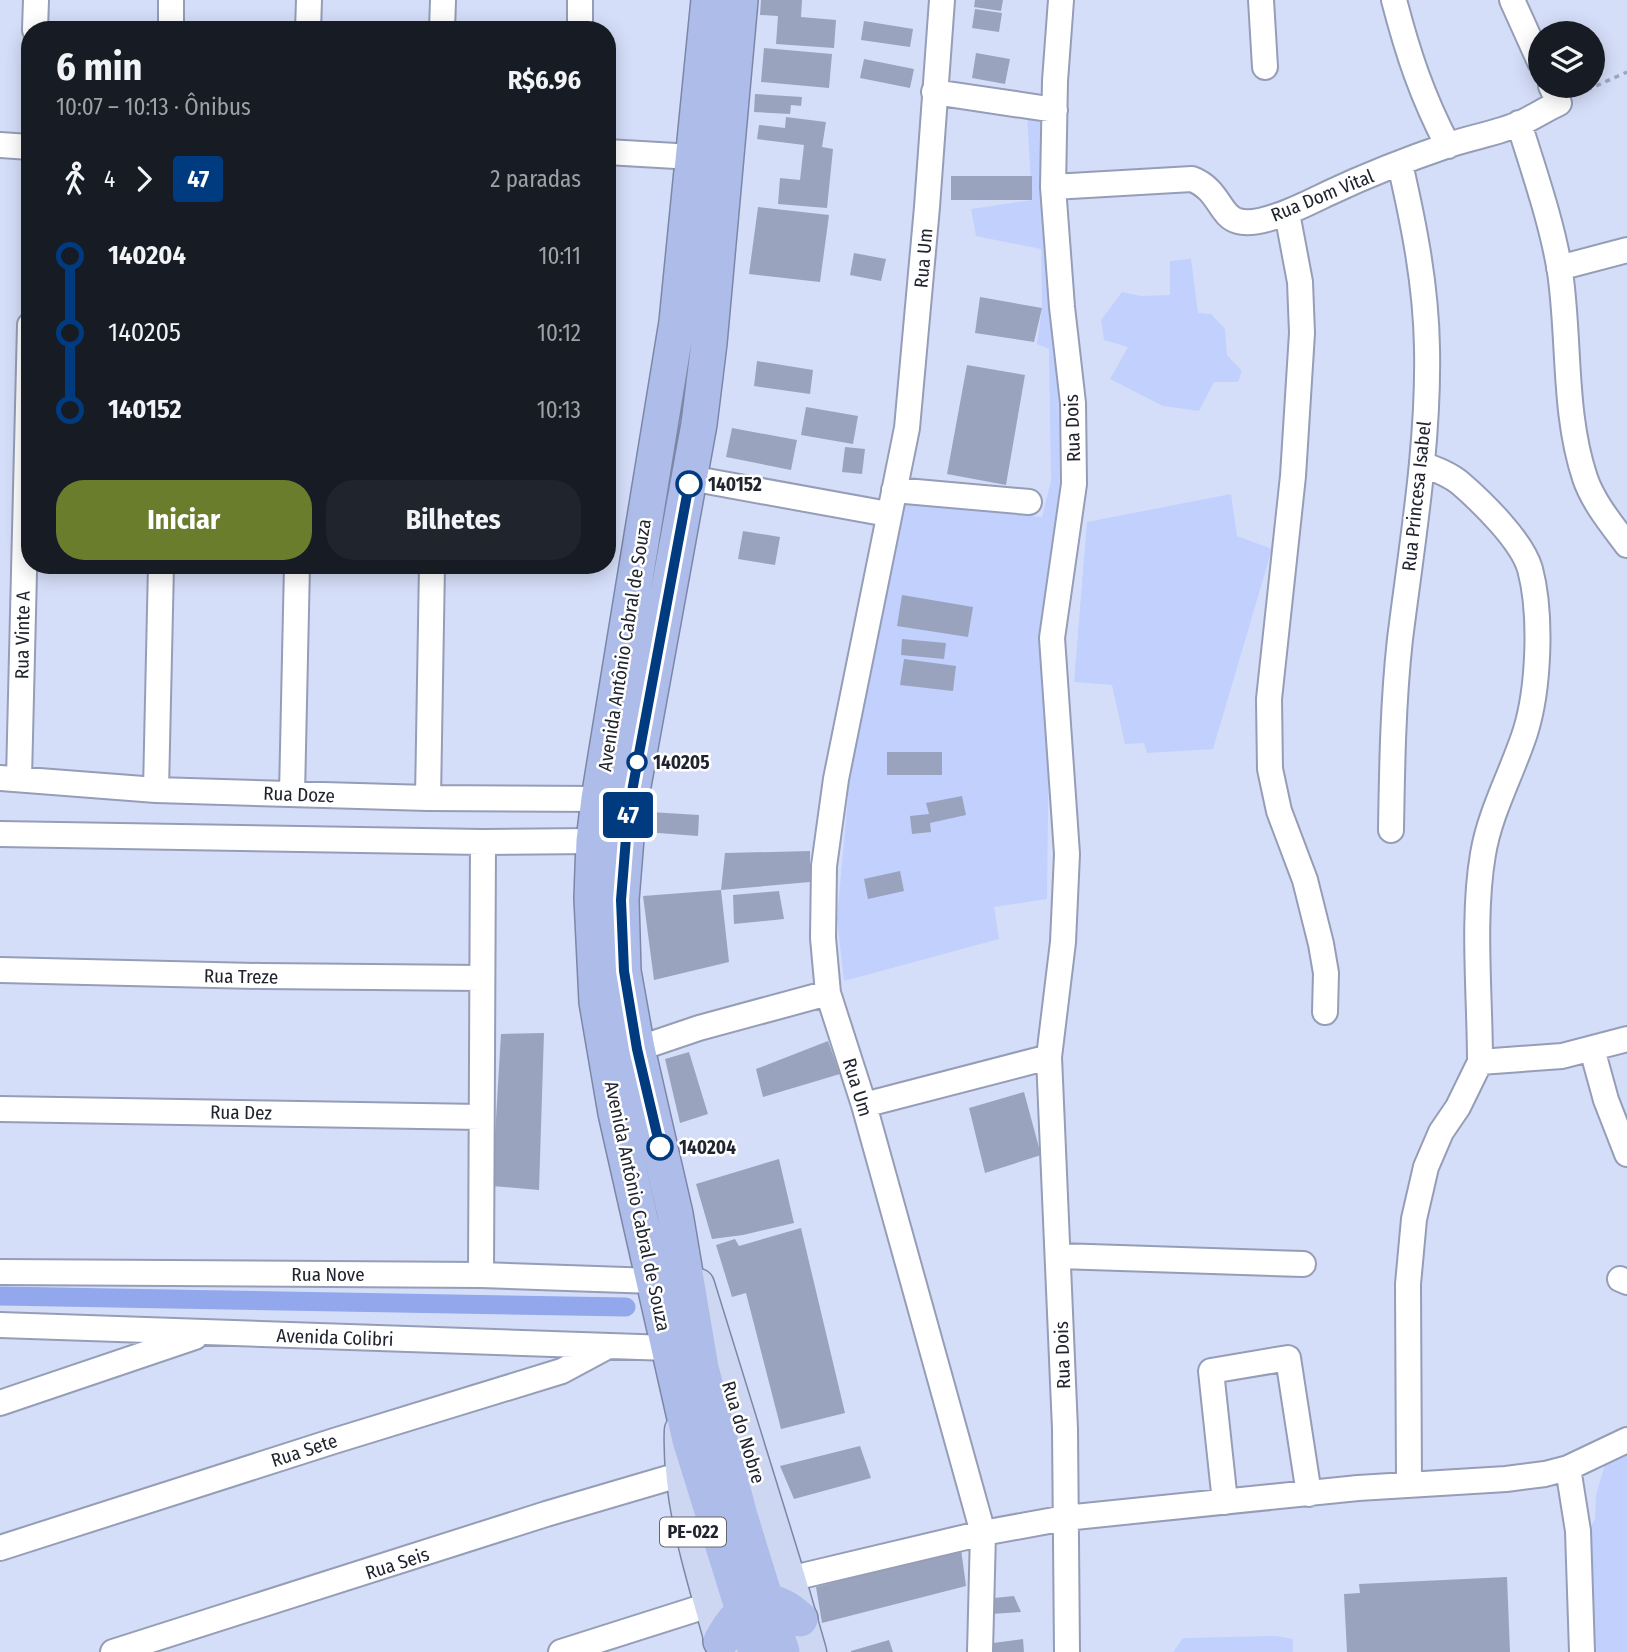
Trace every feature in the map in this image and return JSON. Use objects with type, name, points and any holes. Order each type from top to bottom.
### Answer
[{"type":"highway","name":"Avenida Antônio Cabral de Souza","points":[[709,0],[677,322],[599,799],[592,898],[597,1002],[616,1113],[682,1408],[710,1510],[767,1597],[756,1652]]},
{"type":"highway","name":"Avenida Antônio Cabral de Souza","points":[[740,0],[709,343],[690,478],[628,813],[621,900],[624,971],[637,1049],[675,1214],[701,1368],[740,1516],[782,1652]]},
{"type":"highway","points":[[722,1646],[730,1623],[767,1597],[788,1608],[800,1619]]},
{"type":"main road","name":"PE-022","points":[[682,1408],[682,1474],[709,1605],[722,1646]]},
{"type":"main road","points":[[800,1619],[810,1652]]},
{"type":"street","points":[[35,21],[36,0]]},
{"type":"street","points":[[171,0],[171,21]]},
{"type":"street","points":[[308,21],[309,0]]},
{"type":"street","points":[[442,21],[443,0]]},
{"type":"street","points":[[580,0],[580,21]]},
{"type":"street","name":"Rua Um","points":[[942,0],[907,428],[836,779],[824,866],[823,938],[828,993],[864,1105],[983,1533],[981,1652]]},
{"type":"street","name":"Rua Dois","points":[[1061,0],[1053,187],[1062,307],[1073,402],[1074,484],[1052,638],[1067,855],[1063,942],[1049,1057],[1065,1429],[1067,1652]]},
{"type":"street","points":[[1261,0],[1265,66]]},
{"type":"street","points":[[1394,0],[1408,57],[1420,90],[1448,146]]},
{"type":"street","points":[[1512,0],[1528,35]]},
{"type":"street","points":[[934,92],[1055,110]]},
{"type":"street","name":"Rua Dom Vital","points":[[1053,187],[1192,179],[1213,192],[1225,212],[1240,222],[1287,213],[1366,175],[1520,124],[1550,98]]},
{"type":"street","points":[[1520,124],[1559,268],[1574,431],[1585,479],[1606,517],[1627,545]]},
{"type":"street","points":[[0,145],[21,146]]},
{"type":"street","points":[[616,153],[693,157]]},
{"type":"street","name":"Rua Princesa Isabel","points":[[1391,830],[1395,693],[1422,464],[1427,350],[1425,300],[1417,242],[1400,164]]},
{"type":"street","points":[[1287,213],[1300,282],[1302,332],[1293,476],[1269,699],[1270,769],[1279,811],[1305,880],[1321,944],[1326,973],[1325,1012]]},
{"type":"street","points":[[1559,268],[1627,250]]},
{"type":"street","points":[[1409,1484],[1408,1284],[1414,1219],[1426,1167],[1441,1132],[1458,1107],[1480,1062],[1478,893],[1483,851],[1525,733],[1535,692],[1537,604],[1529,567],[1517,545],[1459,483],[1442,471],[1422,464]]},
{"type":"street","points":[[690,478],[888,514]]},
{"type":"street","points":[[894,490],[1029,502]]},
{"type":"street","name":"Rua Vinte A","points":[[10,778],[21,528]]},
{"type":"street","points":[[156,790],[161,574]]},
{"type":"street","points":[[292,794],[297,574]]},
{"type":"street","points":[[428,798],[432,574]]},
{"type":"street","name":"Rua Doze","points":[[10,778],[156,790],[428,798],[599,799]]},
{"type":"street","points":[[0,834],[594,842]]},
{"type":"street","points":[[481,1275],[483,842]]},
{"type":"street","name":"Rua Treze","points":[[0,970],[482,978]]},
{"type":"street","points":[[637,1049],[699,1028],[828,993]]},
{"type":"street","points":[[1480,1062],[1562,1056],[1627,1039]]},
{"type":"street","points":[[1592,1049],[1606,1100],[1627,1154]]},
{"type":"street","points":[[864,1105],[1049,1057]]},
{"type":"street","name":"Rua Dez","points":[[0,1109],[481,1118]]},
{"type":"street","points":[[1059,1256],[1303,1264]]},
{"type":"street","name":"Rua Nove","points":[[0,1272],[481,1275],[655,1281]]},
{"type":"street","name":"Avenida Colibri","points":[[0,1325],[669,1348]]},
{"type":"street","points":[[0,1403],[210,1332]]},
{"type":"street","name":"Rua Sete","points":[[0,1548],[562,1371],[605,1347]]},
{"type":"street","points":[[1225,1502],[1211,1371],[1288,1359],[1309,1494]]},
{"type":"street","points":[[767,1597],[983,1533],[1065,1518],[1409,1484],[1506,1479],[1568,1468],[1627,1440]]},
{"type":"street","points":[[1568,1468],[1578,1531],[1582,1652]]},
{"type":"street","name":"Rua Seis","points":[[113,1652],[546,1514],[682,1474]]},
{"type":"street","points":[[561,1652],[709,1605]]},
{"type":"path","points":[[1605,79],[1627,72]]},
{"type":"shaded area","points":[[1047,107],[1058,348],[1060,512],[1049,724],[1047,899],[994,907],[999,939],[844,981],[837,919],[851,763],[900,503],[1042,517],[1051,481],[1049,349],[1037,344],[1042,308],[1041,249],[976,236],[971,209],[1032,200],[1027,115]]},
{"type":"shaded area","points":[[1191,259],[1198,313],[1211,314],[1225,329],[1227,355],[1242,371],[1238,382],[1214,382],[1199,411],[1163,406],[1110,379],[1128,347],[1104,340],[1101,320],[1122,292],[1141,296],[1170,295],[1170,261]]},
{"type":"shaded area","points":[[1231,494],[1237,536],[1272,549],[1213,749],[1147,753],[1144,743],[1125,744],[1112,685],[1074,682],[1087,522]]},
{"type":"shaded area","points":[[1627,1449],[1627,1652],[1585,1652],[1587,1534],[1595,1519],[1596,1495],[1606,1461]]},
{"type":"shaded area","points":[[1276,1636],[1293,1639],[1293,1652],[1173,1652],[1183,1638]]},
{"type":"building","points":[[761,0],[802,0],[801,17],[836,20],[834,48],[776,44],[778,16],[760,15]]},
{"type":"building","points":[[975,0],[1003,0],[1001,11],[974,7]]},
{"type":"building","points":[[975,9],[1002,13],[999,32],[972,28]]},
{"type":"building","points":[[864,21],[913,29],[910,47],[861,40]]},
{"type":"building","points":[[764,48],[832,54],[829,88],[761,82]]},
{"type":"building","points":[[976,53],[1010,59],[1005,84],[972,78]]},
{"type":"building","points":[[864,59],[914,69],[910,88],[860,78]]},
{"type":"building","points":[[755,94],[802,97],[801,106],[791,105],[790,114],[754,112]]},
{"type":"building","points":[[786,117],[826,122],[822,147],[833,149],[827,208],[778,204],[780,178],[800,180],[804,145],[757,139],[759,125],[785,128]]},
{"type":"building","points":[[951,176],[1032,176],[1032,200],[951,200]]},
{"type":"building","points":[[758,207],[829,215],[820,282],[749,274]]},
{"type":"building","points":[[854,253],[886,259],[881,281],[850,275]]},
{"type":"building","points":[[980,297],[1042,308],[1034,342],[975,333]]},
{"type":"building","points":[[757,361],[813,370],[810,394],[754,386]]},
{"type":"building","points":[[967,365],[1025,375],[1006,485],[947,474]]},
{"type":"building","points":[[806,407],[858,416],[853,444],[801,435]]},
{"type":"building","points":[[732,428],[797,440],[791,470],[726,457]]},
{"type":"building","points":[[845,447],[865,449],[862,474],[842,472]]},
{"type":"building","points":[[743,531],[780,537],[775,565],[738,559]]},
{"type":"building","points":[[902,595],[973,607],[968,637],[897,626]]},
{"type":"building","points":[[902,639],[946,643],[944,659],[901,655]]},
{"type":"building","points":[[904,659],[956,666],[953,691],[900,685]]},
{"type":"building","points":[[887,752],[942,752],[942,775],[887,775]]},
{"type":"building","points":[[962,796],[966,815],[930,823],[931,832],[912,834],[910,816],[929,814],[926,803]]},
{"type":"building","points":[[650,812],[699,815],[698,836],[645,832]]},
{"type":"building","points":[[810,851],[810,882],[721,890],[725,853]]},
{"type":"building","points":[[900,871],[904,891],[868,899],[864,879]]},
{"type":"building","points":[[721,890],[729,962],[654,980],[643,896]]},
{"type":"building","points":[[779,891],[784,919],[734,924],[733,895]]},
{"type":"building","points":[[544,1033],[539,1190],[492,1186],[501,1034]]},
{"type":"building","points":[[828,1041],[840,1074],[763,1097],[756,1069]]},
{"type":"building","points":[[689,1052],[708,1114],[680,1123],[665,1059]]},
{"type":"building","points":[[1024,1092],[1041,1155],[985,1173],[969,1108]]},
{"type":"building","points":[[779,1159],[794,1223],[712,1239],[696,1184]]},
{"type":"building","points":[[801,1228],[845,1413],[781,1429],[746,1293],[732,1297],[716,1245],[735,1239],[739,1246]]},
{"type":"building","points":[[860,1446],[871,1478],[794,1499],[780,1466]]},
{"type":"building","points":[[961,1549],[966,1586],[822,1623],[816,1587]]},
{"type":"building","points":[[1507,1577],[1510,1652],[1347,1652],[1344,1594],[1360,1593],[1359,1584]]},
{"type":"building","points":[[1014,1596],[1021,1612],[991,1614],[994,1598]]},
{"type":"building","points":[[1023,1639],[1024,1652],[994,1652],[993,1643]]},
{"type":"building","points":[[889,1640],[893,1652],[851,1652],[851,1651]]},
{"type":"waterway","points":[[0,1296],[626,1307]]},
{"type":"bus line","name":"47","points":[[660,1147],[637,1049],[624,971],[621,900],[628,813],[689,484]]},
{"type":"place","name":"140152","points":[[689,484]]},
{"type":"place","name":"140205","points":[[637,762]]},
{"type":"place","name":"140204","points":[[660,1147]]}]
